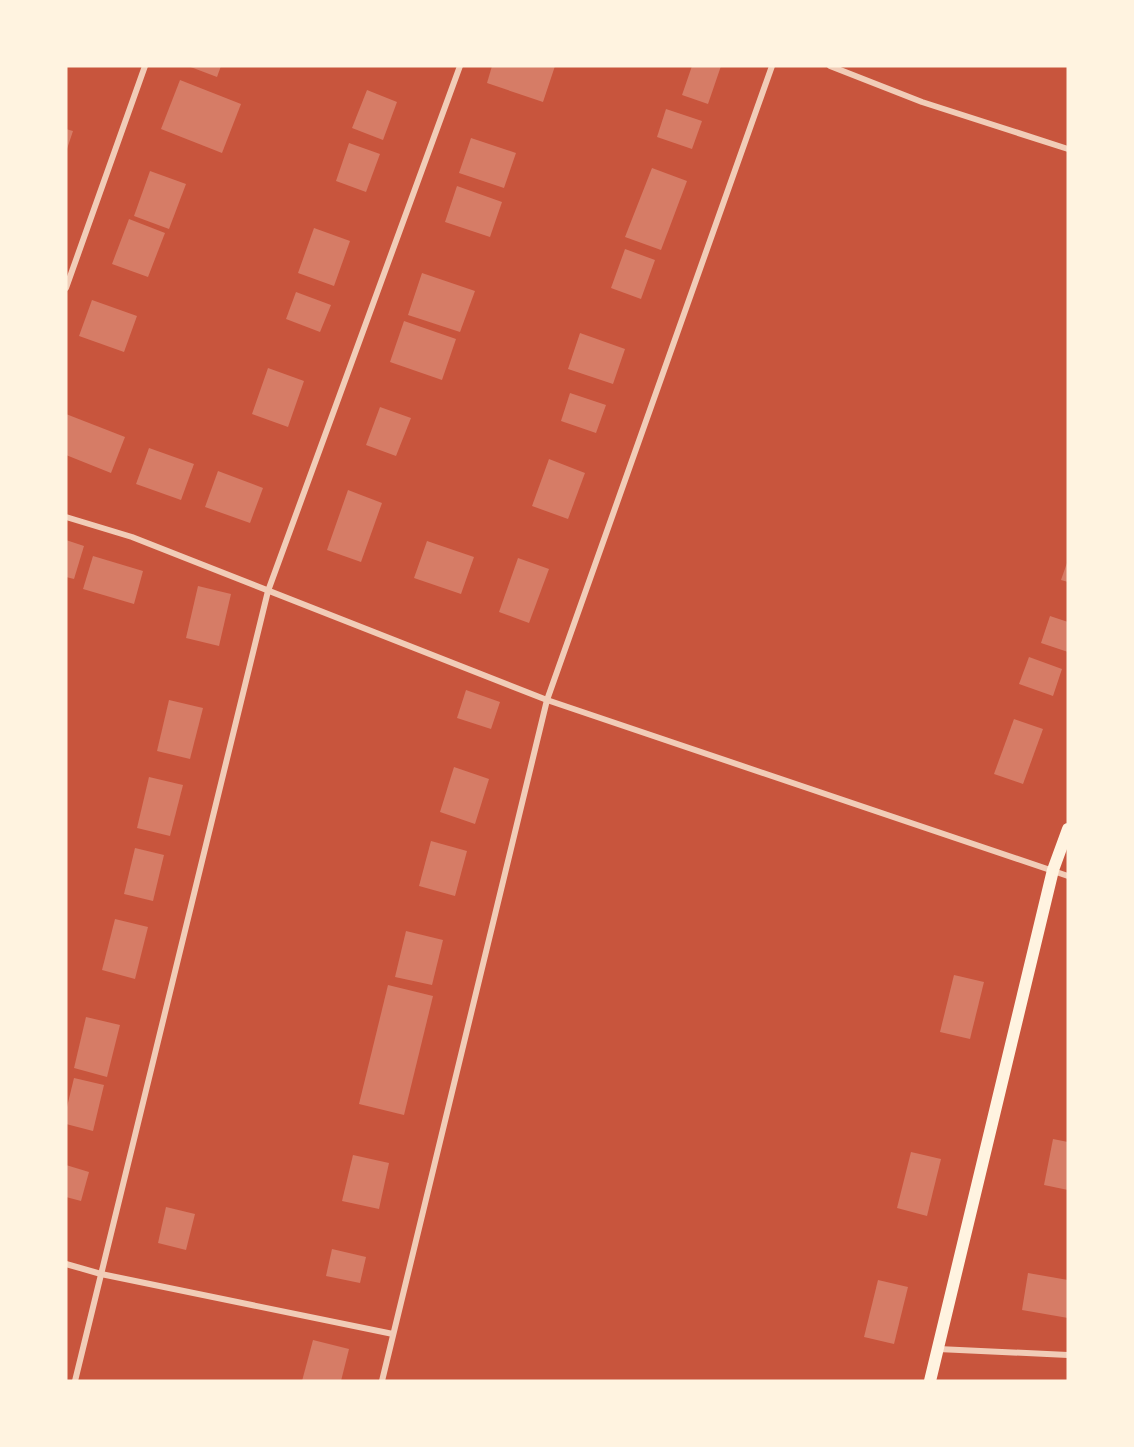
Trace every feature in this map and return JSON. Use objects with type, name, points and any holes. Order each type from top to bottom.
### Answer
[{"type":"main road","points":[[930,1381],[1053,870],[1068,829]]},
{"type":"street","points":[[66,288],[145,66]]},
{"type":"street","points":[[75,1381],[268,591],[460,66]]},
{"type":"street","points":[[382,1381],[547,700],[772,66]]},
{"type":"street","points":[[830,66],[922,102],[1068,149]]},
{"type":"street","points":[[66,517],[132,537],[547,700],[1068,876]]},
{"type":"street","points":[[66,1264],[101,1274],[393,1334]]},
{"type":"street","points":[[938,1349],[1068,1355]]},
{"type":"building","points":[[188,66],[221,66],[217,77]]},
{"type":"building","points":[[492,66],[555,66],[543,102],[487,83]]},
{"type":"building","points":[[692,66],[721,66],[708,104],[682,95]]},
{"type":"building","points":[[180,80],[241,104],[222,153],[161,129]]},
{"type":"building","points":[[367,90],[397,102],[383,140],[352,128]]},
{"type":"building","points":[[666,109],[702,121],[692,149],[657,137]]},
{"type":"building","points":[[66,129],[73,131],[66,152]]},
{"type":"building","points":[[471,138],[516,153],[504,188],[459,173]]},
{"type":"building","points":[[349,143],[380,154],[366,192],[336,181]]},
{"type":"building","points":[[652,168],[687,181],[661,250],[625,237]]},
{"type":"building","points":[[150,171],[186,184],[169,229],[134,216]]},
{"type":"building","points":[[457,186],[502,202],[490,237],[445,222]]},
{"type":"building","points":[[129,219],[165,233],[148,277],[112,264]]},
{"type":"building","points":[[314,228],[350,241],[334,286],[298,273]]},
{"type":"building","points":[[625,249],[655,260],[641,299],[611,288]]},
{"type":"building","points":[[422,273],[475,291],[460,332],[408,315]]},
{"type":"building","points":[[296,292],[331,305],[320,332],[286,319]]},
{"type":"building","points":[[92,300],[137,316],[124,352],[79,336]]},
{"type":"building","points":[[404,321],[456,339],[442,380],[390,362]]},
{"type":"building","points":[[580,333],[625,349],[613,384],[568,369]]},
{"type":"building","points":[[268,368],[304,381],[288,427],[252,414]]},
{"type":"building","points":[[570,393],[606,405],[596,433],[561,421]]},
{"type":"building","points":[[380,407],[411,418],[396,456],[366,445]]},
{"type":"building","points":[[66,414],[125,437],[111,473],[66,455]]},
{"type":"building","points":[[149,448],[194,464],[181,500],[136,484]]},
{"type":"building","points":[[549,459],[585,473],[568,519],[532,506]]},
{"type":"building","points":[[218,471],[263,488],[250,523],[205,507]]},
{"type":"building","points":[[348,490],[382,503],[361,562],[327,550]]},
{"type":"building","points":[[66,540],[84,546],[74,579],[66,577]]},
{"type":"building","points":[[427,541],[474,557],[461,594],[414,578]]},
{"type":"building","points":[[93,556],[143,571],[134,604],[83,589]]},
{"type":"building","points":[[518,558],[549,569],[529,623],[499,612]]},
{"type":"building","points":[[1068,560],[1068,582],[1061,580]]},
{"type":"building","points":[[198,586],[231,594],[219,646],[186,638]]},
{"type":"building","points":[[1050,616],[1068,622],[1068,652],[1041,643]]},
{"type":"building","points":[[1029,657],[1062,669],[1053,696],[1019,684]]},
{"type":"building","points":[[466,690],[500,702],[491,729],[457,718]]},
{"type":"building","points":[[169,700],[203,708],[190,759],[157,751]]},
{"type":"building","points":[[1014,719],[1043,729],[1023,784],[994,774]]},
{"type":"building","points":[[454,767],[489,779],[475,824],[440,812]]},
{"type":"building","points":[[149,777],[183,785],[170,836],[137,828]]},
{"type":"building","points":[[431,841],[467,851],[455,896],[419,886]]},
{"type":"building","points":[[135,848],[164,855],[153,901],[124,894]]},
{"type":"building","points":[[115,919],[148,927],[135,979],[102,970]]},
{"type":"building","points":[[406,931],[443,940],[432,985],[395,977]]},
{"type":"building","points":[[954,975],[984,982],[970,1039],[940,1032]]},
{"type":"building","points":[[388,985],[433,996],[404,1115],[359,1104]]},
{"type":"building","points":[[86,1017],[120,1025],[107,1077],[74,1068]]},
{"type":"building","points":[[74,1078],[104,1085],[93,1131],[66,1124],[66,1111]]},
{"type":"building","points":[[1053,1139],[1068,1142],[1068,1190],[1044,1185]]},
{"type":"building","points":[[911,1152],[941,1159],[927,1216],[897,1208]]},
{"type":"building","points":[[353,1155],[389,1163],[379,1209],[342,1201]]},
{"type":"building","points":[[66,1165],[89,1172],[81,1201],[66,1197]]},
{"type":"building","points":[[166,1207],[195,1214],[186,1250],[158,1243]]},
{"type":"building","points":[[332,1249],[366,1257],[360,1283],[326,1276]]},
{"type":"building","points":[[1028,1273],[1068,1280],[1068,1318],[1022,1310]]},
{"type":"building","points":[[878,1280],[908,1287],[894,1344],[864,1337]]},
{"type":"building","points":[[313,1340],[349,1349],[341,1381],[302,1381]]}]
